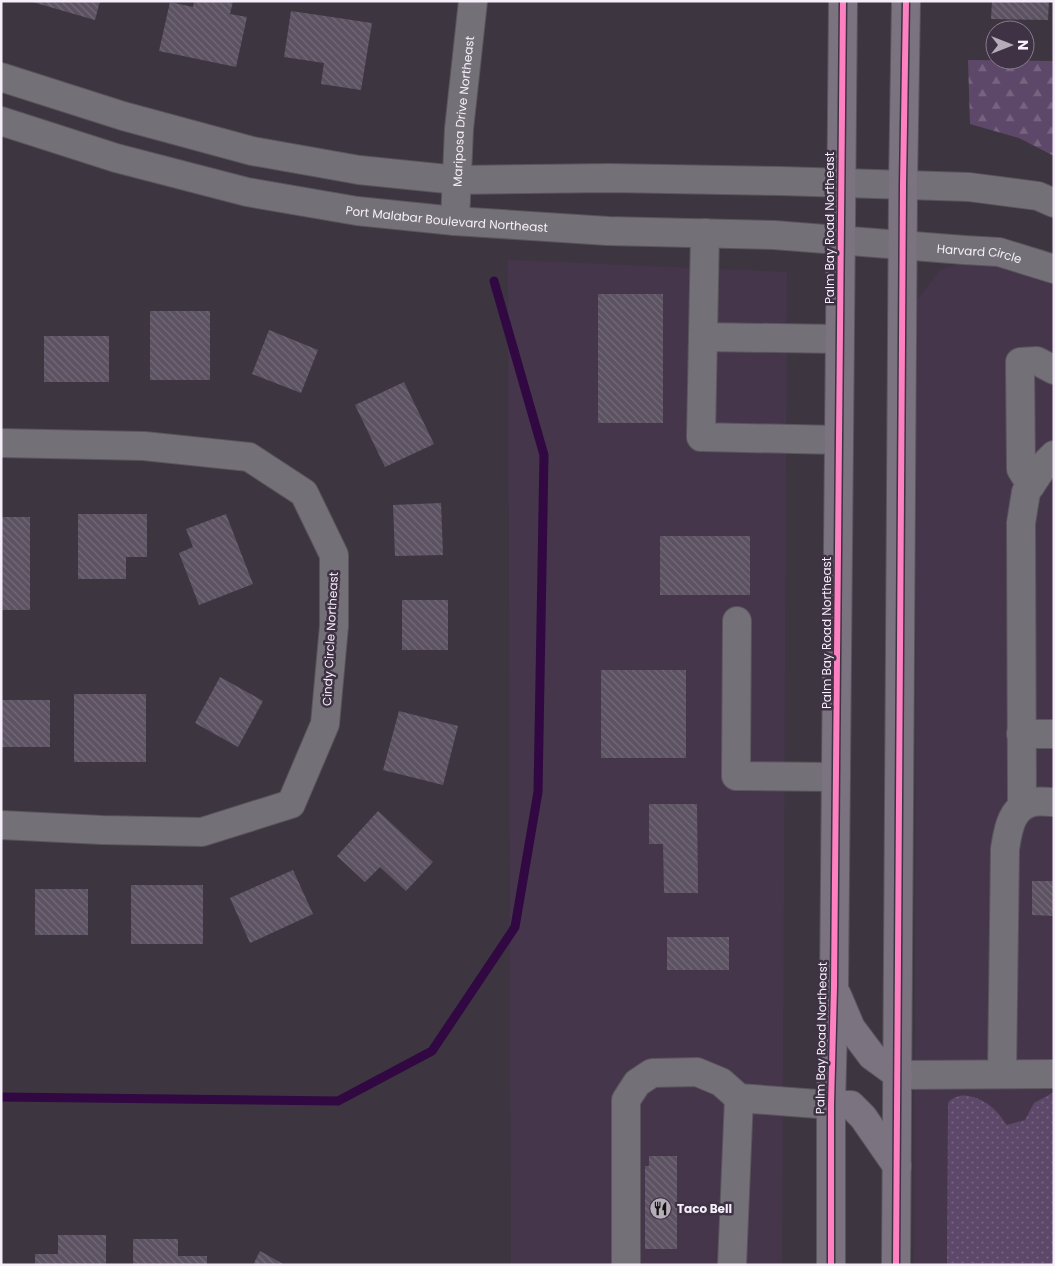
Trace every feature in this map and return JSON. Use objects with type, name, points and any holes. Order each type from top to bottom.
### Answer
[{"type":"main road","name":"Palm Bay Road Northeast","points":[[831,1265],[842,1]]},
{"type":"main road","points":[[896,1265],[903,185],[906,1]]},
{"type":"main road","points":[[834,987],[851,1028],[872,1056],[898,1074]]},
{"type":"main road","points":[[831,1105],[851,1105],[863,1117],[897,1166]]},
{"type":"street","name":"Mariposa Drive Northeast","points":[[455,221],[459,129],[473,1]]},
{"type":"street","points":[[1,77],[123,116],[252,151],[359,170],[457,180],[610,178],[969,187],[1038,196],[1054,202]]},
{"type":"street","name":"Port Malabar Boulevard Northeast","points":[[1,121],[116,158],[246,192],[357,212],[455,221],[608,231],[774,236],[903,246]]},
{"type":"street","points":[[705,233],[701,437],[838,440]]},
{"type":"street","name":"Harvard Circle","points":[[903,246],[999,252],[1054,269]]},
{"type":"street","points":[[703,337],[839,339]]},
{"type":"street","points":[[1031,485],[1021,469],[1020,362],[1037,361],[1054,370]]},
{"type":"street","name":"Cindy Circle Northeast","points":[[1,443],[144,446],[249,457],[304,493],[334,555],[334,626],[325,724],[291,804],[202,832],[1,825]]},
{"type":"street","points":[[1022,806],[1021,523],[1026,492],[1045,464],[1054,455]]},
{"type":"street","points":[[737,621],[736,776],[836,777]]},
{"type":"street","points":[[1021,734],[1054,734]]},
{"type":"street","points":[[1002,1074],[1005,849],[1008,830],[1015,812],[1022,806],[1034,802],[1054,802]]},
{"type":"street","points":[[626,1265],[626,1100],[638,1083],[652,1073],[697,1072],[721,1082],[739,1098],[831,1105]]},
{"type":"street","points":[[898,1074],[1054,1074]]},
{"type":"street","points":[[732,1265],[739,1098]]},
{"type":"shaded area","points":[[999,252],[1054,269],[1054,1265],[914,1265],[917,300],[940,270]]},
{"type":"shaded area","points":[[508,260],[787,272],[782,1265],[511,1265]]},
{"type":"green space","points":[[968,60],[985,60],[985,70],[1035,70],[1035,61],[1054,61],[1054,156],[1019,138],[970,124]]},
{"type":"green space","points":[[1054,1092],[1054,1265],[947,1265],[948,1103],[953,1098],[960,1096],[973,1097],[987,1103],[1007,1125],[1025,1120],[1034,1103]]},
{"type":"building","points":[[29,1],[100,1],[95,20]]},
{"type":"building","points":[[194,1],[233,1],[230,14],[247,17],[236,67],[159,51],[170,2],[193,7]]},
{"type":"building","points":[[992,1],[1049,1],[1048,20],[991,19]]},
{"type":"building","points":[[291,11],[372,23],[361,90],[321,84],[324,63],[284,57]]},
{"type":"building","points":[[598,294],[663,294],[663,423],[598,423]]},
{"type":"building","points":[[150,311],[210,311],[210,380],[150,380]]},
{"type":"building","points":[[269,330],[318,350],[301,393],[252,374]]},
{"type":"building","points":[[44,336],[109,336],[109,382],[44,382]]},
{"type":"building","points":[[404,382],[434,444],[385,467],[355,405]]},
{"type":"building","points":[[441,503],[443,555],[395,556],[393,505]]},
{"type":"building","points":[[78,514],[147,514],[147,557],[126,557],[126,579],[78,579]]},
{"type":"building","points":[[226,514],[253,584],[199,605],[179,553],[193,547],[186,529]]},
{"type":"building","points":[[1,517],[30,517],[30,610],[1,610]]},
{"type":"building","points":[[660,536],[750,536],[750,595],[660,595]]},
{"type":"building","points":[[402,600],[448,600],[448,650],[402,650]]},
{"type":"building","points":[[601,670],[686,670],[686,758],[601,758]]},
{"type":"building","points":[[220,677],[263,701],[238,747],[195,723]]},
{"type":"building","points":[[74,694],[146,694],[146,762],[74,762]]},
{"type":"building","points":[[1,700],[50,700],[50,747],[1,747]]},
{"type":"building","points":[[399,711],[458,726],[443,785],[383,770]]},
{"type":"building","points":[[649,804],[697,804],[698,893],[664,893],[663,844],[649,844]]},
{"type":"building","points":[[378,811],[433,862],[406,891],[380,867],[365,882],[337,856]]},
{"type":"building","points":[[293,870],[313,914],[250,943],[230,898]]},
{"type":"building","points":[[1032,881],[1054,881],[1054,916],[1032,915]]},
{"type":"building","points":[[131,885],[203,885],[203,944],[131,944]]},
{"type":"building","points":[[35,889],[88,889],[88,935],[35,935]]},
{"type":"building","points":[[667,937],[729,937],[729,970],[667,970]]},
{"type":"building","name":"Taco Bell","points":[[649,1156],[677,1156],[677,1249],[645,1249],[645,1166],[649,1166]]},
{"type":"building","points":[[58,1235],[106,1235],[106,1265],[35,1265],[35,1254],[58,1254]]},
{"type":"building","points":[[133,1239],[178,1239],[178,1256],[207,1256],[207,1265],[133,1265]]},
{"type":"building","points":[[260,1251],[285,1265],[253,1265]]},
{"type":"waterway","points":[[1,1097],[338,1101],[432,1051],[515,927],[538,792],[544,455],[494,281]]},
{"type":"cycle path","points":[[831,1265],[831,1105],[834,987],[843,1]]},
{"type":"cycle path","points":[[896,1265],[903,185],[906,1]]},
{"type":"place","name":"Taco Bell","points":[[661,1208]]}]
